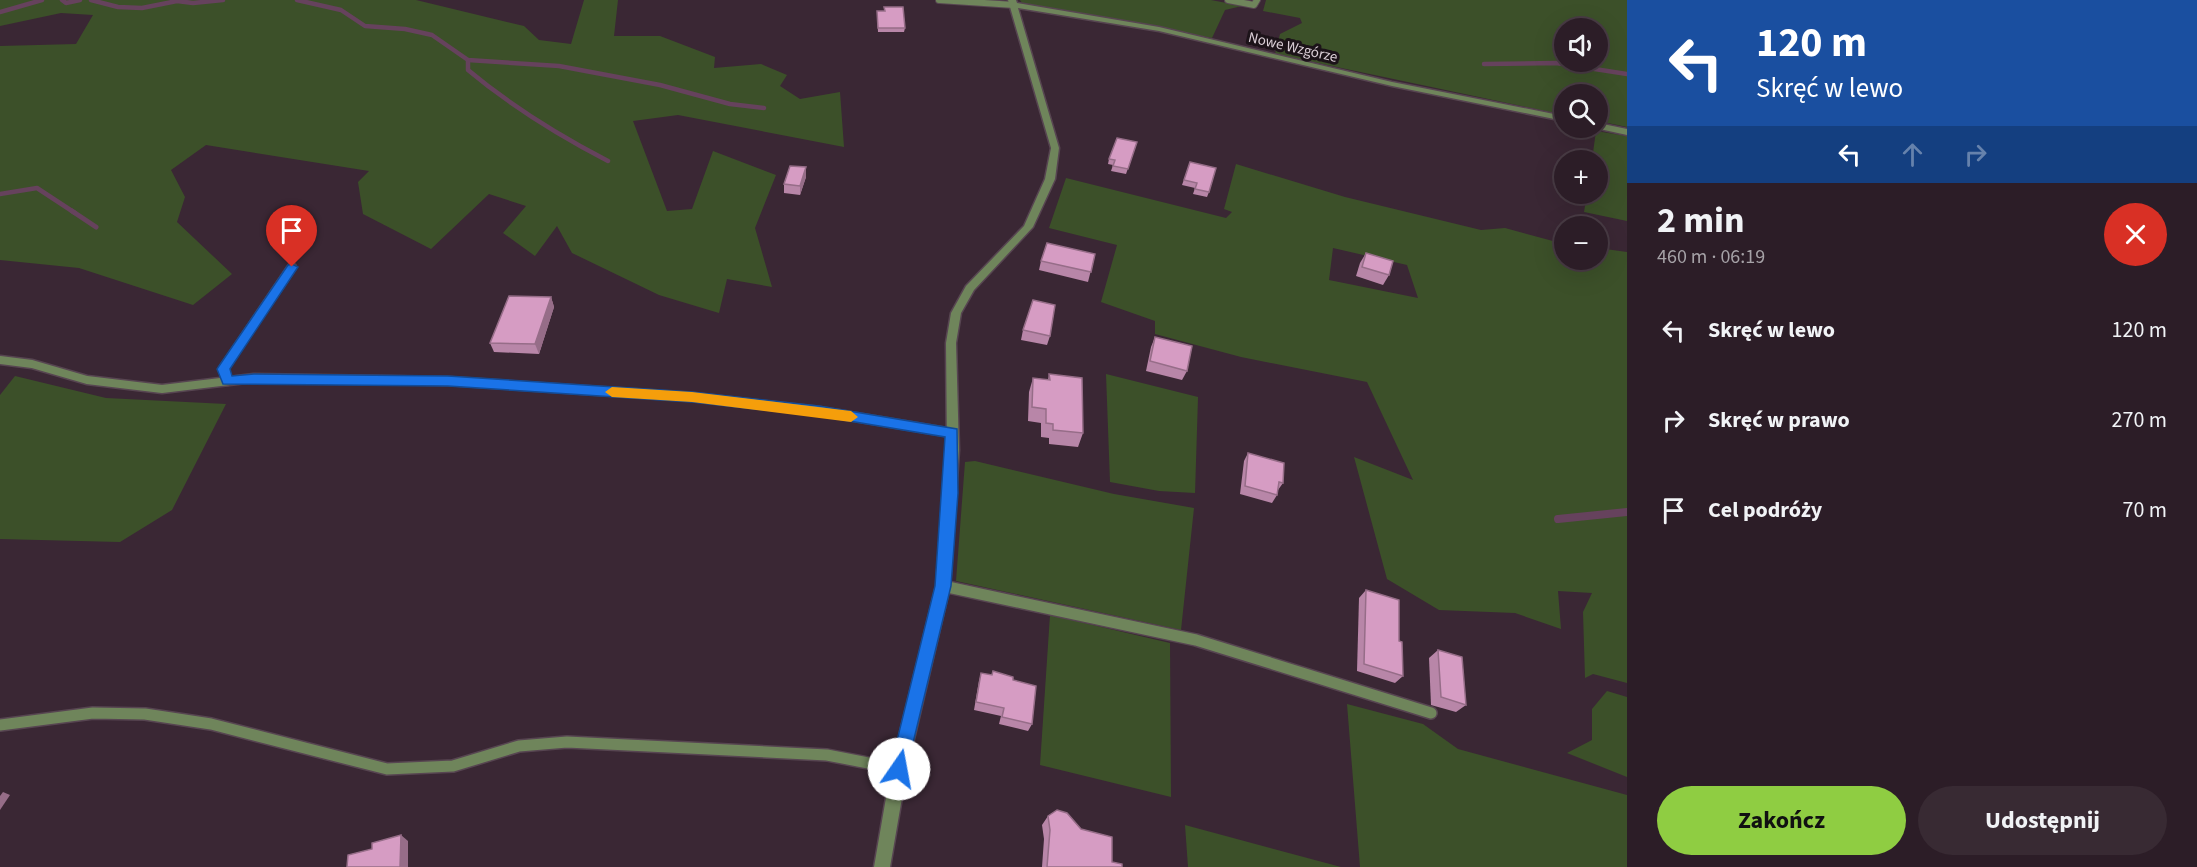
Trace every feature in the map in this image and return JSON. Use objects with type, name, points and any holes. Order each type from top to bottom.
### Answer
[{"type":"street","name":"Nowe Wzgórze","points":[[1013,3],[1159,29],[1392,84],[1554,117]]},
{"type":"street","points":[[882,867],[899,769],[943,586],[951,493],[951,343],[956,313],[970,288],[1028,227],[1050,179],[1055,148],[1013,3]]},
{"type":"street","points":[[1608,128],[1627,132]]},
{"type":"lane","points":[[939,0],[1013,3]]},
{"type":"lane","points":[[1228,0],[1254,5],[1257,0]]},
{"type":"lane","points":[[227,381],[223,369],[292,267]]},
{"type":"lane","points":[[0,360],[32,364],[87,380],[162,389],[254,378],[448,381],[692,397],[819,411],[952,433]]},
{"type":"lane","points":[[943,586],[1196,640],[1431,713]]},
{"type":"lane","points":[[0,725],[93,713],[145,714],[211,724],[284,745],[387,769],[453,766],[519,746],[567,742],[827,755],[899,769]]},
{"type":"green space","points":[[0,0],[416,0],[524,26],[539,40],[571,44],[584,0],[618,0],[614,36],[660,36],[715,57],[714,68],[761,64],[787,75],[780,86],[800,99],[840,92],[844,147],[678,115],[633,121],[667,211],[692,209],[713,151],[776,175],[755,228],[772,287],[727,279],[719,313],[659,295],[572,253],[557,226],[535,256],[503,233],[526,206],[489,194],[431,249],[363,214],[358,182],[369,171],[206,145],[171,170],[185,197],[177,222],[232,274],[193,305],[79,268],[0,260],[0,46],[76,44],[93,15],[61,13],[0,26]]},
{"type":"green space","points":[[1020,0],[1211,0],[1242,6],[1225,10],[1212,38],[1022,3]]},
{"type":"green space","points":[[1266,0],[1627,0],[1627,127],[1608,123],[1608,84],[1554,84],[1554,113],[1275,54],[1280,34],[1302,23],[1300,18],[1263,11]]},
{"type":"green space","points":[[1608,133],[1627,136],[1627,221],[1584,212],[1585,204],[1608,204],[1608,150],[1593,150],[1595,138],[1608,138]]},
{"type":"green space","points":[[1236,164],[1345,197],[1481,230],[1505,228],[1554,241],[1554,270],[1608,270],[1608,249],[1627,252],[1627,683],[1593,674],[1585,678],[1583,612],[1592,593],[1558,591],[1561,629],[1515,613],[1439,610],[1387,579],[1354,457],[1413,480],[1367,382],[1241,357],[1155,334],[1155,321],[1101,302],[1117,245],[1049,228],[1066,178],[1226,218],[1232,212],[1224,209]],"holes":[[[1333,248],[1407,265],[1418,298],[1329,280]]]},
{"type":"green space","points":[[1106,374],[1198,397],[1195,493],[1159,491],[1110,482]]},
{"type":"green space","points":[[15,376],[106,398],[226,404],[172,510],[120,542],[0,539],[0,395]]},
{"type":"green space","points":[[975,461],[1114,494],[1194,508],[1181,630],[956,581],[965,462]]},
{"type":"green space","points":[[1050,615],[1170,643],[1171,797],[1040,765]]},
{"type":"green space","points":[[1607,691],[1627,697],[1627,777],[1567,753],[1592,740],[1592,709]]},
{"type":"green space","points":[[1347,704],[1423,724],[1458,749],[1627,795],[1627,867],[1360,867]]},
{"type":"green space","points":[[1185,825],[1341,867],[1188,867]]},
{"type":"building","points":[[884,7],[903,7],[905,28],[878,28],[877,11],[885,11]]},
{"type":"building","points":[[1117,138],[1137,142],[1128,169],[1113,166],[1115,160],[1109,159]]},
{"type":"building","points":[[1190,162],[1216,168],[1209,192],[1195,189],[1197,183],[1184,180]]},
{"type":"building","points":[[790,166],[806,167],[800,186],[784,184]]},
{"type":"building","points":[[1047,243],[1095,254],[1091,272],[1041,261]]},
{"type":"building","points":[[1366,253],[1393,261],[1389,275],[1362,267]]},
{"type":"building","points":[[509,296],[551,297],[535,344],[490,343]]},
{"type":"building","points":[[1033,300],[1055,305],[1050,336],[1023,330]]},
{"type":"building","points":[[1155,337],[1192,346],[1187,371],[1150,361]]},
{"type":"building","points":[[1049,374],[1082,378],[1083,433],[1053,430],[1053,424],[1046,423],[1046,409],[1032,407],[1033,378],[1050,380]]},
{"type":"building","points":[[1248,453],[1284,463],[1283,483],[1279,482],[1277,495],[1245,486]]},
{"type":"building","points":[[1366,590],[1399,600],[1399,641],[1402,642],[1403,676],[1364,664]]},
{"type":"building","points":[[1438,650],[1462,657],[1466,705],[1441,697]]},
{"type":"building","points":[[993,671],[1013,677],[1013,680],[1036,686],[1032,724],[1002,717],[1004,708],[976,702],[981,673],[992,675]]},
{"type":"building","points":[[1057,810],[1067,813],[1081,829],[1112,837],[1112,862],[1122,864],[1122,867],[1047,867],[1050,830],[1048,816]]},
{"type":"building","points":[[401,835],[400,867],[347,867],[348,855],[372,849],[372,843]]},
{"type":"waterway","points":[[0,12],[42,0]]},
{"type":"waterway","points":[[62,0],[66,3],[80,0]]},
{"type":"waterway","points":[[91,0],[118,7],[142,8],[177,1],[193,3],[223,0]]},
{"type":"waterway","points":[[297,0],[341,10],[365,26],[405,29],[432,35],[468,60]]},
{"type":"waterway","points":[[468,60],[559,66],[660,85],[730,104],[764,108]]},
{"type":"waterway","points":[[468,60],[468,70],[501,96],[571,141],[608,161]]},
{"type":"waterway","points":[[1484,64],[1556,63],[1627,74]]},
{"type":"waterway","points":[[0,194],[37,188],[75,213]]},
{"type":"waterway","points":[[75,213],[96,227]]},
{"type":"waterway","points":[[1558,519],[1627,512]]},
{"type":"slow traffic","points":[[612,392],[692,397],[819,411],[851,417]]},
{"type":"route","points":[[292,267],[223,369],[227,381],[254,378],[448,381],[692,397],[819,411],[952,433],[951,493],[943,586],[899,769]]}]
